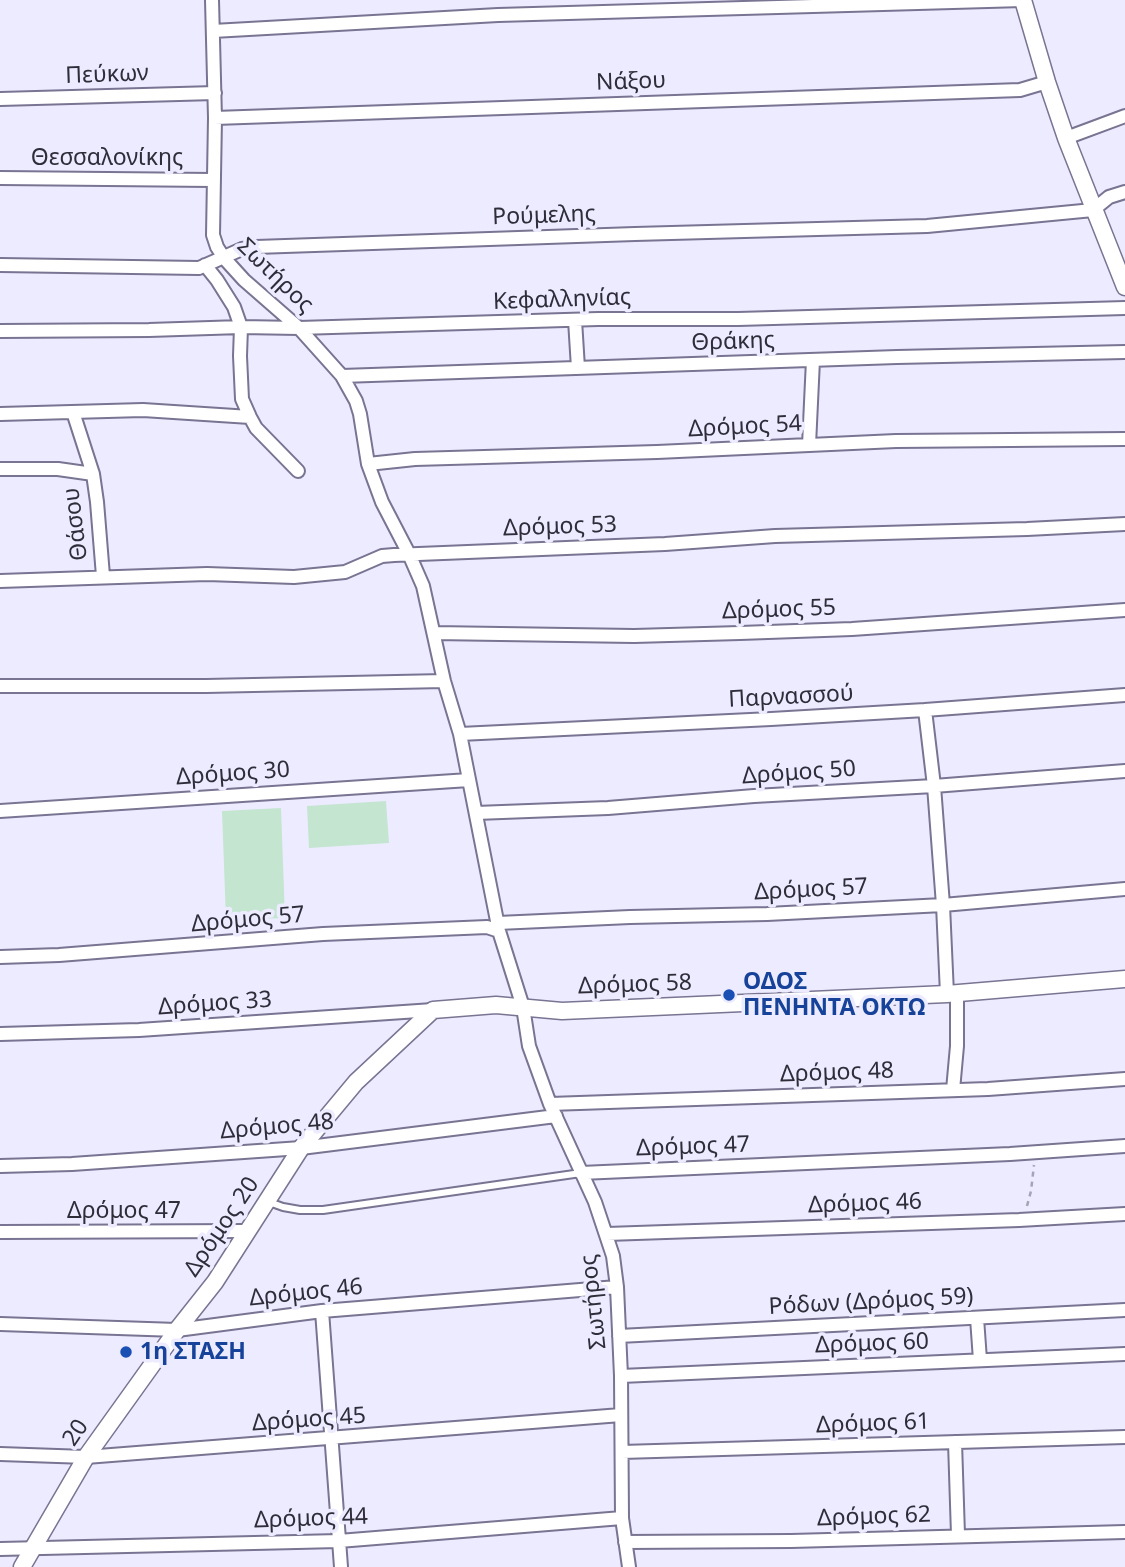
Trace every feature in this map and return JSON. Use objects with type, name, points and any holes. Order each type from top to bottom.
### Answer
[{"type":"street","name":"Σωτήρος","points":[[212,0],[215,93],[213,234],[217,247],[223,258],[244,280],[299,328],[342,376],[356,401],[368,464],[382,502],[423,586],[444,681],[460,734],[498,927],[523,1007],[529,1046],[553,1110],[595,1202],[613,1256],[621,1376],[622,1518],[629,1567]]},
{"type":"street","points":[[213,31],[498,15],[774,4],[1023,0],[1066,138],[1125,287]]},
{"type":"street","name":"Νάξου","points":[[215,118],[1020,90],[1047,82]]},
{"type":"street","name":"Πεύκων","points":[[0,99],[215,93]]},
{"type":"street","points":[[1066,138],[1125,116]]},
{"type":"street","name":"Θεσσαλονίκης","points":[[0,178],[214,180]]},
{"type":"street","points":[[1093,210],[1109,198],[1125,192]]},
{"type":"street","name":"Ρούμελης","points":[[0,265],[199,268],[242,249],[256,247],[927,226],[1093,210]]},
{"type":"street","points":[[205,265],[234,307],[241,327],[242,400],[256,428],[299,471]]},
{"type":"street","name":"Κεφαλληνίας","points":[[0,331],[299,328],[1125,308]]},
{"type":"street","points":[[575,320],[578,368]]},
{"type":"street","name":"Θράκης","points":[[342,376],[1125,352]]},
{"type":"street","points":[[809,445],[813,360]]},
{"type":"street","points":[[0,414],[143,410],[250,417]]},
{"type":"street","points":[[73,412],[93,474]]},
{"type":"street","name":"Δρόμος 54","points":[[368,464],[415,459],[896,441],[1125,439]]},
{"type":"street","name":"Θάσου","points":[[0,470],[58,470],[93,474],[103,576]]},
{"type":"street","name":"Δρόμος 53","points":[[0,581],[207,573],[294,577],[345,572],[382,556],[409,554],[664,544],[775,536],[1014,530],[1125,524]]},
{"type":"street","name":"Δρόμος 55","points":[[434,633],[687,635],[852,629],[1125,610]]},
{"type":"street","points":[[0,686],[206,686],[444,681]]},
{"type":"street","name":"Παρνασσού","points":[[460,734],[925,710],[1125,695]]},
{"type":"street","points":[[925,710],[957,1046],[953,1090]]},
{"type":"street","name":"Δρόμος 50","points":[[476,813],[608,808],[1125,771]]},
{"type":"street","name":"Δρόμος 30","points":[[0,811],[469,780]]},
{"type":"street","name":"Δρόμος 57","points":[[0,957],[59,955],[323,934],[498,927],[630,917],[767,914],[943,905],[1125,889]]},
{"type":"street","name":"Δρόμος 58","points":[[433,1010],[496,1006],[562,1011],[952,994],[1125,979]]},
{"type":"street","points":[[301,1148],[356,1082],[433,1010]]},
{"type":"street","name":"Δρόμος 33","points":[[0,1034],[139,1030],[433,1010]]},
{"type":"street","name":"Δρόμος 48","points":[[0,1166],[72,1164],[301,1148],[553,1110],[1125,1079]]},
{"type":"street","name":"Δρόμος 47","points":[[581,1172],[1035,1153],[1125,1146]]},
{"type":"street","name":"Δρόμος 20","points":[[177,1330],[215,1282],[301,1148]]},
{"type":"street","name":"Δρόμος 46","points":[[607,1234],[1125,1214]]},
{"type":"street","name":"Δρόμος 47","points":[[0,1232],[248,1231]]},
{"type":"street","name":"Δρόμος 46","points":[[0,1324],[177,1330],[321,1311],[617,1287]]},
{"type":"street","name":"Ρόδων (Δρόμος 59)","points":[[619,1336],[1125,1310]]},
{"type":"street","points":[[321,1311],[341,1567]]},
{"type":"street","points":[[977,1318],[980,1360]]},
{"type":"street","name":"20","points":[[22,1567],[86,1457],[177,1330]]},
{"type":"street","name":"Δρόμος 60","points":[[621,1376],[1125,1354]]},
{"type":"street","name":"Δρόμος 45","points":[[0,1454],[86,1457],[621,1415]]},
{"type":"street","name":"Δρόμος 61","points":[[622,1452],[1125,1437]]},
{"type":"street","points":[[956,1442],[958,1535]]},
{"type":"street","name":"Δρόμος 44","points":[[0,1549],[339,1541],[622,1518]]},
{"type":"street","name":"Δρόμος 62","points":[[625,1542],[1125,1532]]},
{"type":"lane","name":"Δρόμος 47","points":[[267,1201],[300,1210],[323,1210],[581,1172]]},
{"type":"path","points":[[1024,1220],[1031,1191],[1035,1153]]},
{"type":"green space","points":[[386,801],[389,843],[309,848],[307,806]]},
{"type":"green space","points":[[281,808],[285,918],[226,920],[222,811]]},
{"type":"place","name":"ΟΔΟΣ ΠΕΝΗΝΤΑ ΟΚΤΩ","points":[[729,995]]},
{"type":"place","name":"1η ΣΤΑΣΗ","points":[[126,1352]]}]
